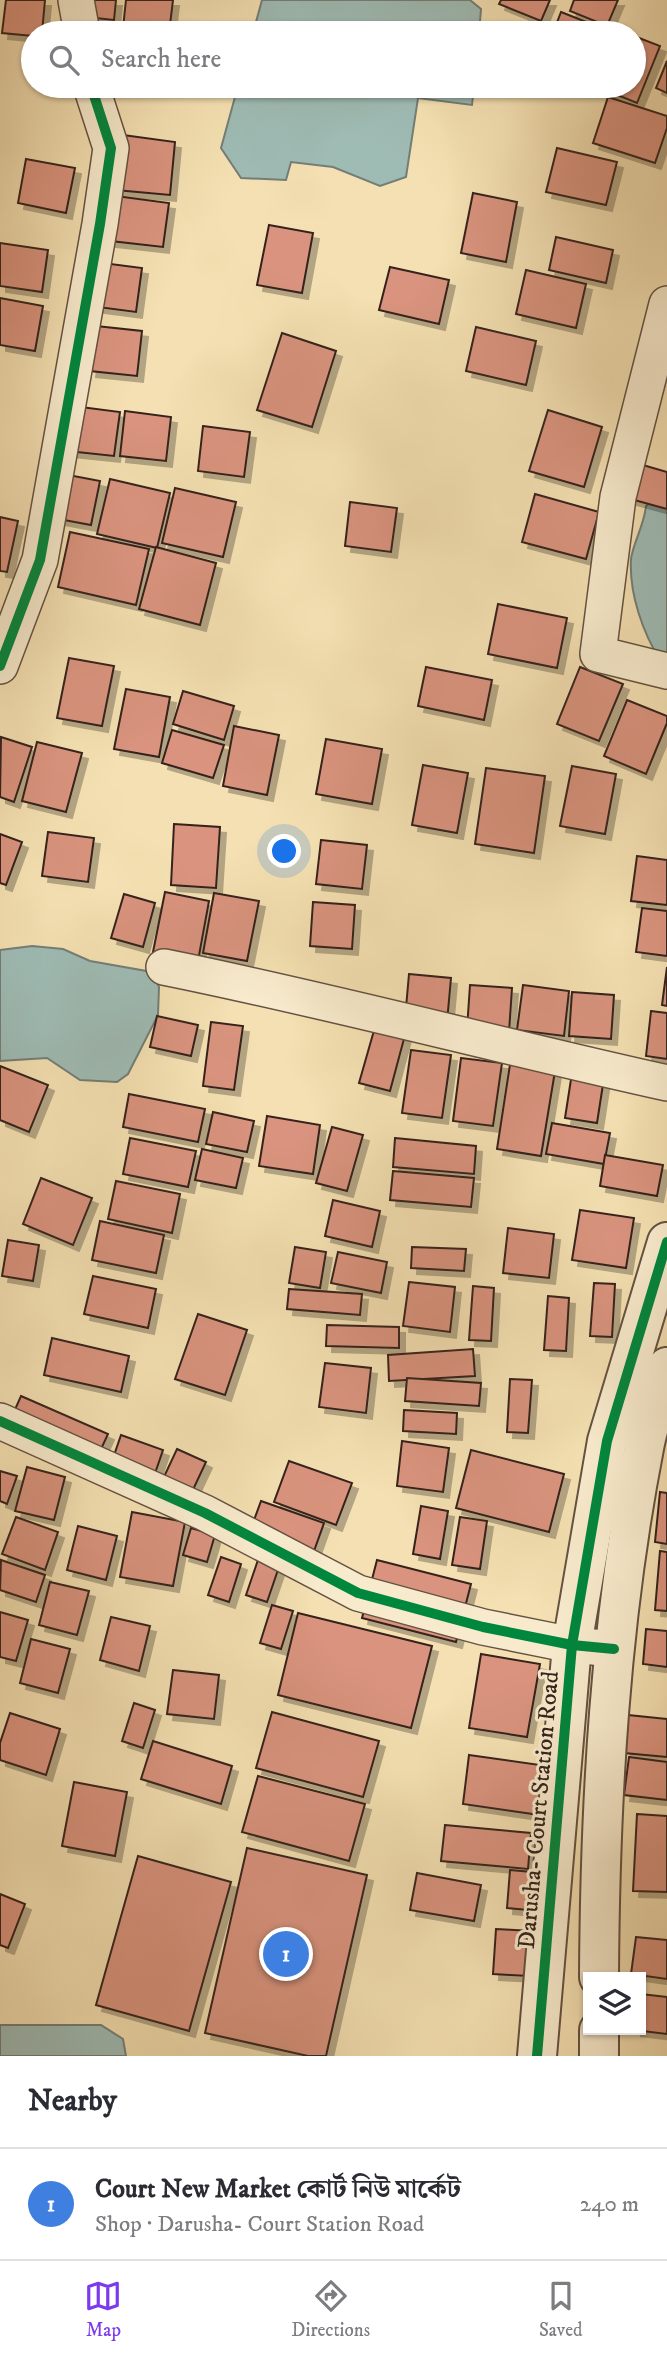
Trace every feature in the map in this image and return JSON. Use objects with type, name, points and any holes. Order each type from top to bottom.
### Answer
[{"type":"street","points":[[76,0],[80,21]]},
{"type":"street","points":[[0,666],[40,560],[100,224],[111,148],[93,98]]},
{"type":"street","points":[[667,303],[618,497],[598,654],[667,671]]},
{"type":"street","points":[[164,967],[304,995],[488,1044],[667,1083]]},
{"type":"street","name":"Darusha- Court Station Road","points":[[537,2056],[572,1645],[607,1441],[667,1242]]},
{"type":"street","points":[[599,1972],[600,1858],[614,1649],[644,1447],[667,1367]]},
{"type":"street","points":[[0,1421],[205,1513],[358,1593],[483,1627],[572,1645],[614,1649]]},
{"type":"street","points":[[598,2056],[599,2035]]},
{"type":"water","points":[[262,0],[470,0],[481,9],[480,21],[256,21]]},
{"type":"water","points":[[235,98],[418,98],[406,177],[380,186],[333,167],[291,162],[286,180],[241,178],[221,148]]},
{"type":"water","points":[[418,98],[473,98],[472,105]]},
{"type":"water","points":[[667,488],[667,664],[661,662],[643,626],[632,586],[631,559],[646,506]]},
{"type":"water","points":[[32,946],[63,949],[90,961],[152,972],[159,987],[158,1015],[128,1074],[117,1082],[80,1080],[47,1058],[0,1061],[0,950]]},
{"type":"water","points":[[0,2025],[101,2025],[123,2039],[126,2056],[0,2056]]},
{"type":"building","points":[[6,0],[45,0],[43,21],[21,21],[21,35],[2,33]]},
{"type":"building","points":[[69,0],[116,0],[114,20],[67,15]]},
{"type":"building","points":[[126,0],[173,0],[170,21],[124,21]]},
{"type":"building","points":[[501,0],[550,0],[541,21],[499,4]]},
{"type":"building","points":[[574,0],[618,0],[609,21],[595,21],[570,11]]},
{"type":"building","points":[[561,12],[584,21],[558,21]]},
{"type":"building","points":[[646,41],[660,46],[646,81]]},
{"type":"building","points":[[667,61],[667,93],[656,88]]},
{"type":"building","points":[[608,98],[667,116],[667,128],[655,163],[593,143]]},
{"type":"building","points":[[625,98],[639,98],[637,103]]},
{"type":"building","points":[[123,135],[175,142],[170,195],[116,190]]},
{"type":"building","points":[[557,148],[617,162],[606,205],[546,192]]},
{"type":"building","points":[[26,159],[75,168],[66,213],[18,203]]},
{"type":"building","points":[[473,193],[517,202],[506,262],[461,253]]},
{"type":"building","points":[[108,195],[169,203],[163,247],[102,240]]},
{"type":"building","points":[[269,225],[313,233],[302,293],[257,285]]},
{"type":"building","points":[[556,237],[613,250],[606,283],[549,270]]},
{"type":"building","points":[[0,243],[48,250],[42,292],[0,286]]},
{"type":"building","points":[[95,262],[142,268],[136,312],[90,306]]},
{"type":"building","points":[[390,267],[449,280],[439,324],[379,310]]},
{"type":"building","points":[[526,270],[586,284],[576,328],[516,314]]},
{"type":"building","points":[[0,298],[43,306],[35,351],[0,345]]},
{"type":"building","points":[[96,326],[142,331],[137,376],[90,371]]},
{"type":"building","points":[[476,327],[536,341],[526,385],[466,371]]},
{"type":"building","points":[[282,333],[336,351],[312,427],[257,410]]},
{"type":"building","points":[[73,406],[120,412],[114,456],[68,451]]},
{"type":"building","points":[[548,410],[602,427],[584,487],[529,471]]},
{"type":"building","points":[[125,411],[171,417],[166,461],[120,456]]},
{"type":"building","points":[[203,426],[250,432],[244,477],[198,471]]},
{"type":"building","points":[[636,463],[667,472],[667,509],[627,498]]},
{"type":"building","points":[[63,474],[100,481],[91,525],[53,518]]},
{"type":"building","points":[[110,479],[170,493],[157,548],[97,534]]},
{"type":"building","points":[[175,488],[236,502],[223,557],[162,543]]},
{"type":"building","points":[[535,494],[599,512],[586,559],[522,542]]},
{"type":"building","points":[[350,502],[397,508],[391,552],[345,546]]},
{"type":"building","points":[[0,517],[18,521],[7,572],[0,571]]},
{"type":"building","points":[[70,532],[149,549],[136,605],[58,587]]},
{"type":"building","points":[[156,547],[216,563],[200,625],[139,609]]},
{"type":"building","points":[[498,604],[567,618],[557,668],[488,654]]},
{"type":"building","points":[[69,658],[114,666],[102,726],[57,718]]},
{"type":"building","points":[[426,667],[492,680],[484,720],[418,706]]},
{"type":"building","points":[[580,667],[623,684],[599,741],[557,724]]},
{"type":"building","points":[[126,689],[170,697],[159,757],[114,749]]},
{"type":"building","points":[[183,691],[234,706],[224,740],[173,724]]},
{"type":"building","points":[[627,700],[667,716],[667,723],[646,774],[604,756]]},
{"type":"building","points":[[234,726],[279,735],[267,795],[223,786]]},
{"type":"building","points":[[172,730],[224,745],[213,778],[162,763]]},
{"type":"building","points":[[1,737],[32,747],[14,802],[0,797]]},
{"type":"building","points":[[326,739],[382,749],[372,804],[316,794]]},
{"type":"building","points":[[37,742],[82,753],[66,812],[22,801]]},
{"type":"building","points":[[423,765],[468,773],[457,833],[412,825]]},
{"type":"building","points":[[572,766],[616,774],[605,834],[560,826]]},
{"type":"building","points":[[486,768],[545,776],[534,853],[475,844]]},
{"type":"building","points":[[174,824],[220,827],[216,888],[171,885]]},
{"type":"building","points":[[48,832],[94,838],[88,882],[42,876]]},
{"type":"building","points":[[0,834],[22,842],[6,885],[0,883]]},
{"type":"building","points":[[321,840],[367,845],[362,889],[316,884]]},
{"type":"building","points":[[637,856],[667,860],[667,905],[631,901]]},
{"type":"building","points":[[165,892],[209,901],[198,961],[153,952]]},
{"type":"building","points":[[214,893],[259,901],[247,961],[203,953]]},
{"type":"building","points":[[124,894],[155,903],[143,947],[111,938]]},
{"type":"building","points":[[313,902],[355,905],[352,949],[310,946]]},
{"type":"building","points":[[642,908],[667,911],[667,956],[636,952]]},
{"type":"building","points":[[667,967],[667,1006],[662,1005]]},
{"type":"building","points":[[409,974],[451,978],[447,1022],[405,1019]]},
{"type":"building","points":[[470,985],[512,988],[509,1032],[467,1029]]},
{"type":"building","points":[[523,985],[569,991],[564,1036],[517,1030]]},
{"type":"building","points":[[572,992],[614,995],[611,1039],[569,1036]]},
{"type":"building","points":[[651,1011],[667,1013],[667,1059],[646,1056]]},
{"type":"building","points":[[157,1016],[198,1025],[191,1056],[150,1047]]},
{"type":"building","points":[[211,1022],[243,1026],[234,1090],[203,1086]]},
{"type":"building","points":[[375,1027],[405,1035],[390,1091],[359,1083]]},
{"type":"building","points":[[411,1050],[451,1055],[442,1118],[402,1113]]},
{"type":"building","points":[[461,1058],[502,1063],[493,1126],[453,1121]]},
{"type":"building","points":[[511,1058],[556,1065],[541,1156],[497,1149]]},
{"type":"building","points":[[574,1060],[606,1065],[597,1123],[565,1118]]},
{"type":"building","points":[[0,1066],[48,1085],[29,1132],[0,1120]]},
{"type":"building","points":[[129,1094],[205,1109],[198,1142],[123,1127]]},
{"type":"building","points":[[213,1112],[254,1121],[247,1152],[206,1144]]},
{"type":"building","points":[[267,1116],[320,1125],[313,1174],[259,1166]]},
{"type":"building","points":[[552,1123],[610,1133],[604,1164],[546,1154]]},
{"type":"building","points":[[332,1127],[363,1135],[347,1191],[316,1183]]},
{"type":"building","points":[[130,1138],[196,1151],[188,1187],[123,1174]]},
{"type":"building","points":[[395,1138],[476,1146],[474,1174],[393,1167]]},
{"type":"building","points":[[202,1149],[243,1158],[236,1188],[195,1180]]},
{"type":"building","points":[[605,1155],[663,1165],[657,1196],[600,1186]]},
{"type":"building","points":[[393,1171],[474,1178],[471,1207],[390,1200]]},
{"type":"building","points":[[41,1178],[92,1198],[73,1245],[23,1224]]},
{"type":"building","points":[[116,1181],[180,1194],[172,1233],[108,1219]]},
{"type":"building","points":[[333,1200],[380,1211],[372,1247],[325,1236]]},
{"type":"building","points":[[580,1210],[634,1218],[626,1268],[572,1260]]},
{"type":"building","points":[[100,1221],[164,1235],[156,1273],[92,1260]]},
{"type":"building","points":[[508,1228],[554,1234],[549,1278],[503,1273]]},
{"type":"building","points":[[8,1240],[39,1245],[33,1281],[2,1276]]},
{"type":"building","points":[[295,1247],[326,1252],[320,1288],[289,1283]]},
{"type":"building","points":[[412,1247],[466,1249],[464,1271],[411,1268]]},
{"type":"building","points":[[338,1252],[387,1262],[381,1293],[331,1283]]},
{"type":"building","points":[[93,1276],[156,1289],[148,1328],[84,1314]]},
{"type":"building","points":[[409,1282],[455,1287],[450,1332],[403,1326]]},
{"type":"building","points":[[594,1283],[615,1284],[612,1337],[590,1336]]},
{"type":"building","points":[[473,1286],[494,1288],[491,1341],[469,1340]]},
{"type":"building","points":[[289,1289],[362,1294],[360,1315],[287,1309]]},
{"type":"building","points":[[548,1296],[569,1298],[566,1351],[544,1350]]},
{"type":"building","points":[[198,1314],[247,1330],[225,1395],[175,1379]]},
{"type":"building","points":[[327,1325],[399,1327],[399,1348],[326,1346]]},
{"type":"building","points":[[52,1338],[129,1356],[121,1392],[44,1375]]},
{"type":"building","points":[[473,1349],[475,1376],[389,1381],[388,1355]]},
{"type":"building","points":[[325,1363],[371,1368],[366,1413],[319,1407]]},
{"type":"building","points":[[407,1378],[481,1383],[479,1406],[405,1401]]},
{"type":"building","points":[[510,1379],[532,1380],[528,1433],[507,1432]]},
{"type":"building","points":[[21,1396],[108,1434],[90,1473],[4,1434]]},
{"type":"building","points":[[404,1410],[457,1413],[456,1434],[403,1431]]},
{"type":"building","points":[[121,1435],[163,1450],[151,1485],[109,1470]]},
{"type":"building","points":[[402,1441],[449,1448],[443,1492],[397,1486]]},
{"type":"building","points":[[177,1449],[206,1462],[191,1494],[162,1481]]},
{"type":"building","points":[[471,1450],[564,1474],[549,1532],[456,1508]]},
{"type":"building","points":[[289,1461],[352,1483],[336,1525],[274,1502]]},
{"type":"building","points":[[27,1467],[65,1477],[54,1520],[15,1511]]},
{"type":"building","points":[[0,1471],[17,1476],[7,1504],[0,1501]]},
{"type":"building","points":[[660,1492],[667,1493],[667,1544],[655,1542]]},
{"type":"building","points":[[261,1501],[324,1523],[309,1565],[246,1542]]},
{"type":"building","points":[[421,1506],[448,1511],[440,1559],[413,1554]]},
{"type":"building","points":[[132,1512],[185,1522],[173,1586],[120,1577]]},
{"type":"building","points":[[16,1517],[58,1532],[45,1570],[2,1554]]},
{"type":"building","points":[[460,1517],[487,1521],[480,1569],[452,1565]]},
{"type":"building","points":[[78,1526],[117,1536],[106,1580],[67,1570]]},
{"type":"building","points":[[191,1528],[215,1535],[207,1562],[183,1555]]},
{"type":"building","points":[[660,1551],[667,1552],[667,1611],[655,1610]]},
{"type":"building","points":[[221,1557],[241,1564],[229,1602],[208,1595]]},
{"type":"building","points":[[259,1557],[280,1564],[267,1602],[246,1595]]},
{"type":"building","points":[[1,1560],[45,1575],[36,1602],[0,1590]]},
{"type":"building","points":[[377,1560],[471,1584],[456,1642],[362,1618]]},
{"type":"building","points":[[50,1582],[89,1591],[77,1635],[39,1625]]},
{"type":"building","points":[[272,1605],[293,1611],[281,1649],[260,1643]]},
{"type":"building","points":[[0,1612],[28,1620],[16,1661],[0,1657]]},
{"type":"building","points":[[298,1613],[432,1646],[411,1728],[278,1695]]},
{"type":"building","points":[[111,1617],[150,1626],[139,1671],[100,1660]]},
{"type":"building","points":[[646,1629],[667,1631],[667,1667],[643,1664]]},
{"type":"building","points":[[31,1639],[70,1649],[58,1693],[20,1683]]},
{"type":"building","points":[[481,1654],[540,1664],[527,1737],[469,1728]]},
{"type":"building","points":[[173,1670],[219,1675],[214,1719],[167,1714]]},
{"type":"building","points":[[134,1703],[155,1710],[143,1748],[122,1741]]},
{"type":"building","points":[[272,1712],[379,1741],[363,1797],[256,1768]]},
{"type":"building","points":[[10,1713],[60,1729],[46,1775],[0,1760],[0,1743]]},
{"type":"building","points":[[628,1715],[667,1719],[667,1757],[624,1753]]},
{"type":"building","points":[[153,1741],[232,1766],[221,1804],[141,1779]]},
{"type":"building","points":[[469,1755],[547,1766],[540,1815],[463,1804]]},
{"type":"building","points":[[629,1757],[667,1762],[667,1800],[624,1795]]},
{"type":"building","points":[[258,1776],[365,1804],[349,1861],[242,1832]]},
{"type":"building","points":[[74,1782],[127,1792],[115,1856],[62,1846]]},
{"type":"building","points":[[637,1814],[667,1816],[667,1892],[633,1891]]},
{"type":"building","points":[[445,1825],[531,1833],[528,1869],[441,1861]]},
{"type":"building","points":[[247,1848],[367,1875],[326,2056],[308,2056],[205,2033]]},
{"type":"building","points":[[138,1856],[231,1882],[189,2031],[96,2005]]},
{"type":"building","points":[[510,1870],[543,1873],[539,1911],[507,1908]]},
{"type":"building","points":[[417,1873],[481,1885],[474,1921],[410,1910]]},
{"type":"building","points":[[0,1894],[25,1904],[8,1948],[0,1945]]},
{"type":"building","points":[[496,1929],[532,1931],[529,1976],[493,1974]]},
{"type":"building","points":[[636,1937],[667,1940],[667,1979],[646,1976],[646,1972],[631,1972]]},
{"type":"building","points":[[646,1995],[667,1997],[667,2034],[646,2031]]},
{"type":"cycle path","points":[[0,666],[40,560],[100,224],[111,148],[95,98]]},
{"type":"cycle path","points":[[537,2056],[572,1645],[607,1441],[667,1242]]},
{"type":"cycle path","points":[[0,1421],[205,1513],[358,1593],[483,1627],[572,1645],[614,1649]]},
{"type":"place","name":"Court New Market কোর্ট নিউ মার্কেট","points":[[286,1954]]}]
